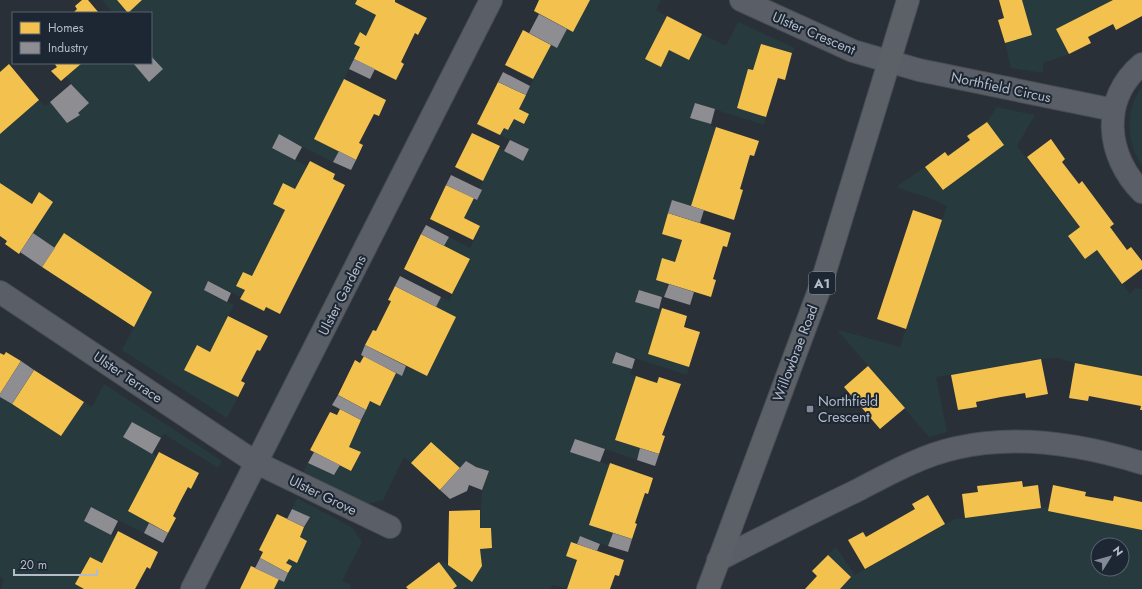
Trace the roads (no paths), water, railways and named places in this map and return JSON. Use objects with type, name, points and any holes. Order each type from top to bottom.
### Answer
[{"type":"main road","name":"Willowbrae Road","points":[[708,589],[821,285],[908,0]]},
{"type":"street","name":"Ulster Gardens","points":[[192,589],[255,462],[405,172],[491,0]]},
{"type":"street","name":"Ulster Crescent","points":[[741,0],[853,50],[889,62]]},
{"type":"street","name":"Northfield Circus","points":[[889,62],[919,70],[1114,110]]},
{"type":"street","points":[[1142,64],[1123,86],[1114,110],[1112,123],[1118,159],[1126,175],[1142,192]]},
{"type":"street","name":"Ulster Terrace","points":[[0,292],[255,462]]},
{"type":"street","points":[[718,560],[909,464],[956,448],[996,442],[1052,444],[1112,455],[1142,463]]},
{"type":"street","name":"Ulster Grove","points":[[255,462],[390,527]]},
{"type":"place","name":"Northfield Crescent","points":[[810,409]]}]
